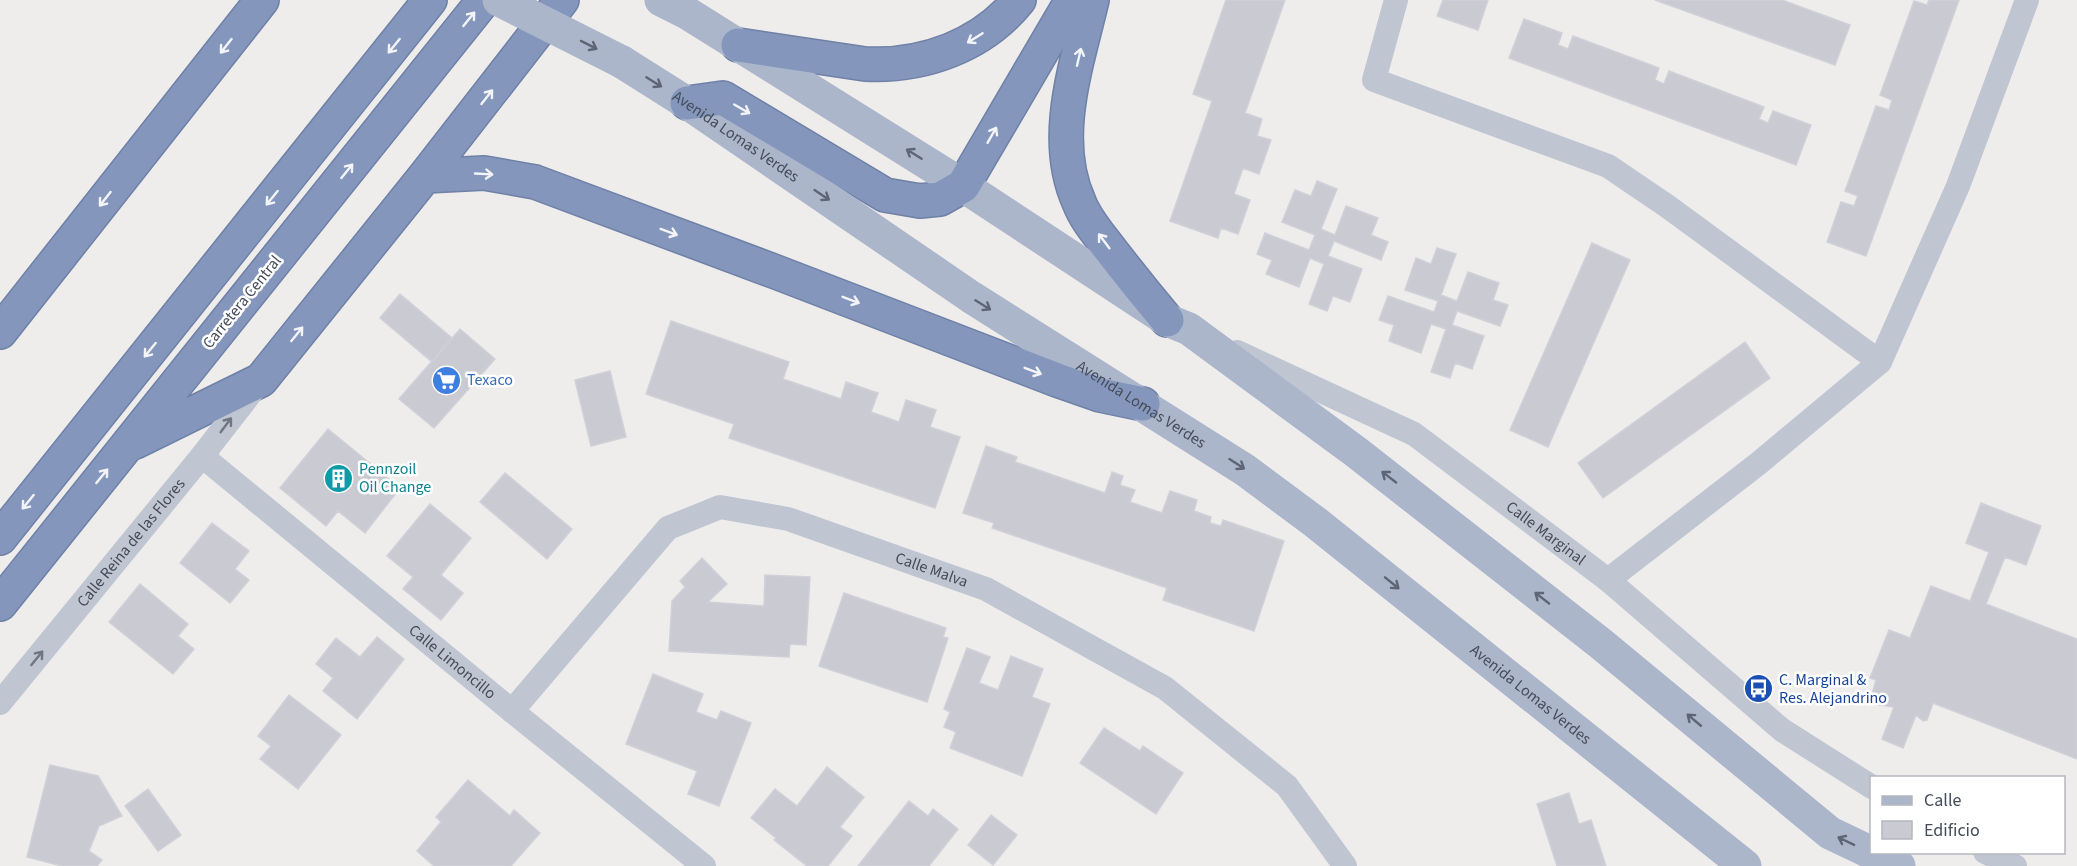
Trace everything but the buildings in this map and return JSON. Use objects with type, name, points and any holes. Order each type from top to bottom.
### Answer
[{"type":"highway","points":[[0,332],[262,0]]},
{"type":"highway","points":[[0,538],[430,0]]},
{"type":"highway","name":"Carretera Central","points":[[0,604],[484,0]]},
{"type":"highway","points":[[126,446],[261,380],[425,176],[562,0]]},
{"type":"highway","points":[[738,45],[865,64],[883,65],[905,62],[925,58],[968,43],[1002,19],[1019,0]]},
{"type":"highway","points":[[687,103],[723,98],[885,195],[920,201],[940,199],[963,186],[1072,0]]},
{"type":"highway","points":[[1092,0],[1067,116],[1067,156],[1072,182],[1087,219],[1132,279],[1178,325]]},
{"type":"highway","points":[[425,176],[484,173],[535,182],[1057,380],[1100,395],[1143,404]]},
{"type":"main road","name":"Avenida Lomas Verdes","points":[[499,0],[622,62],[687,103],[971,297],[1245,470],[1316,522],[1745,866]]},
{"type":"main road","points":[[674,7],[963,186],[1178,325],[1356,452],[1600,643],[1830,833],[1870,852]]},
{"type":"main road","points":[[1874,854],[1899,866]]},
{"type":"street","points":[[1396,0],[1374,80],[1608,166],[1667,206],[1880,362]]},
{"type":"street","points":[[1608,580],[1759,463],[1880,362],[1958,186],[2027,0]]},
{"type":"street","name":"Calle Marginal","points":[[1178,325],[1414,434],[1608,580],[1782,730],[1870,787]]},
{"type":"street","name":"Calle Reina de las Flores","points":[[0,703],[202,456],[261,380]]},
{"type":"street","name":"Calle Limoncillo","points":[[202,456],[704,866]]},
{"type":"street","name":"Calle Malva","points":[[512,711],[668,528],[720,507],[788,519],[986,589],[1165,688],[1287,786],[1346,866]]},
{"type":"street","points":[[1989,854],[2015,866]]},
{"type":"place","name":"Texaco","points":[[446,380]]},
{"type":"place","name":"Pennzoil Oil Change","points":[[338,478]]},
{"type":"place","name":"C. Marginal & Res. Alejandrino","points":[[1758,689]]}]
